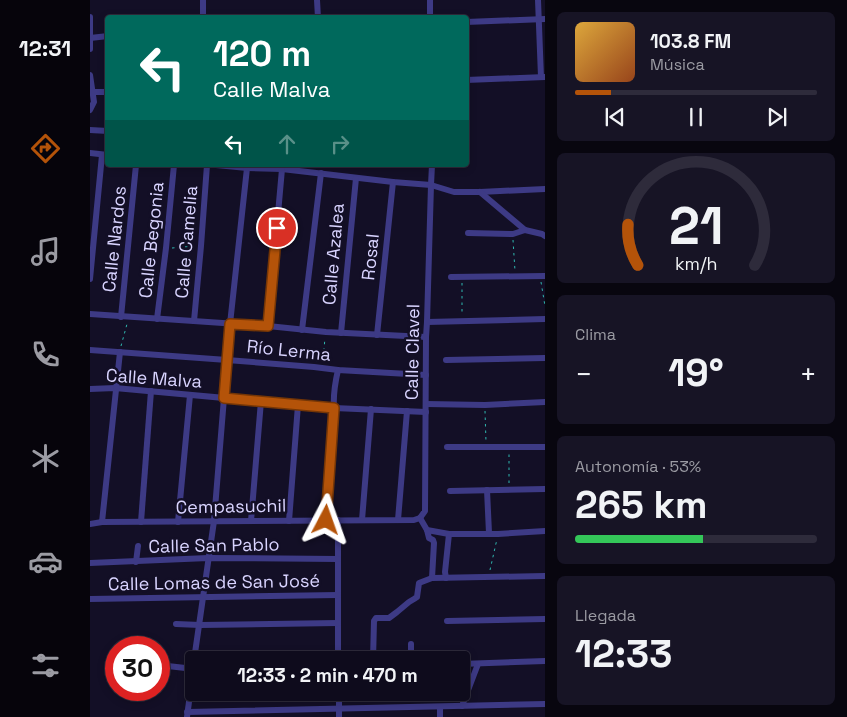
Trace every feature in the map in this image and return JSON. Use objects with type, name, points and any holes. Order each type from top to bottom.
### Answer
[{"type":"street","points":[[203,0],[203,15]]},
{"type":"street","points":[[317,0],[318,15]]},
{"type":"street","points":[[430,0],[430,15]]},
{"type":"street","points":[[469,80],[543,77],[542,20],[538,0]]},
{"type":"street","points":[[90,17],[90,49]]},
{"type":"street","points":[[469,22],[542,20]]},
{"type":"street","points":[[90,38],[105,36]]},
{"type":"street","points":[[90,74],[91,92],[94,102],[90,110]]},
{"type":"street","points":[[91,92],[105,92]]},
{"type":"street","points":[[90,130],[105,131]]},
{"type":"street","points":[[90,153],[104,155],[90,279]]},
{"type":"street","name":"Calle Nardos","points":[[125,317],[136,167]]},
{"type":"street","name":"Calle Begonia","points":[[157,319],[174,167]]},
{"type":"street","name":"Calle Camelia","points":[[194,321],[202,246],[207,167]]},
{"type":"street","points":[[237,167],[282,169],[431,185],[454,192],[544,189]]},
{"type":"street","name":"Calle Clavel","points":[[420,518],[425,511],[426,337],[432,167]]},
{"type":"street","points":[[196,651],[214,521],[230,324],[247,168]]},
{"type":"street","points":[[268,326],[282,169]]},
{"type":"street","points":[[302,330],[321,173]]},
{"type":"street","name":"Calle Azalea","points":[[341,333],[356,178]]},
{"type":"street","name":"Rosal","points":[[377,335],[393,182]]},
{"type":"street","points":[[480,192],[525,230],[544,236]]},
{"type":"street","points":[[468,233],[513,234],[525,230]]},
{"type":"street","points":[[451,277],[542,276]]},
{"type":"street","points":[[90,314],[268,326],[326,332],[426,337]]},
{"type":"street","points":[[427,322],[544,319]]},
{"type":"street","name":"Río Lerma","points":[[90,350],[338,370],[426,375]]},
{"type":"street","points":[[102,522],[120,352]]},
{"type":"street","points":[[446,360],[544,358]]},
{"type":"street","points":[[326,520],[334,408],[333,395],[338,370]]},
{"type":"street","name":"Calle Malva","points":[[90,389],[115,388],[334,408],[426,412]]},
{"type":"street","points":[[140,522],[151,391]]},
{"type":"street","points":[[178,522],[190,395]]},
{"type":"street","points":[[251,522],[261,401]]},
{"type":"street","points":[[426,404],[485,405],[544,402]]},
{"type":"street","points":[[289,521],[298,405]]},
{"type":"street","points":[[362,520],[371,409]]},
{"type":"street","points":[[398,520],[407,411]]},
{"type":"street","points":[[447,447],[544,447]]},
{"type":"street","points":[[450,491],[544,489]]},
{"type":"street","points":[[488,490],[489,533]]},
{"type":"street","points":[[420,518],[429,538],[434,543],[432,578]]},
{"type":"street","name":"Cempasuchil","points":[[90,524],[102,522],[414,520],[420,518]]},
{"type":"street","points":[[338,520],[338,651]]},
{"type":"street","points":[[427,530],[449,534],[498,534],[544,531]]},
{"type":"street","points":[[446,578],[449,534]]},
{"type":"street","points":[[136,562],[138,546]]},
{"type":"street","name":"Calle San Pablo","points":[[90,563],[208,558],[338,559]]},
{"type":"street","points":[[373,651],[374,621],[376,618],[389,618],[416,597],[419,583],[432,578],[544,576]]},
{"type":"street","name":"Calle Lomas de San José","points":[[90,598],[338,595]]},
{"type":"street","points":[[447,621],[544,619]]},
{"type":"street","points":[[176,624],[200,626],[338,623]]},
{"type":"street","points":[[411,644],[411,651]]},
{"type":"street","points":[[470,664],[544,661]]},
{"type":"street","points":[[462,706],[478,664]]},
{"type":"street","points":[[170,667],[185,667]]},
{"type":"street","points":[[189,701],[187,715],[544,704]]},
{"type":"street","points":[[339,701],[339,717]]},
{"type":"street","points":[[440,706],[440,717]]},
{"type":"path","points":[[513,234],[515,277]]},
{"type":"path","points":[[166,248],[202,246]]},
{"type":"path","points":[[542,276],[544,306]]},
{"type":"path","points":[[462,277],[463,321]]},
{"type":"path","points":[[120,352],[125,317]]},
{"type":"path","points":[[314,367],[324,349],[326,332]]},
{"type":"path","points":[[485,405],[486,447]]},
{"type":"path","points":[[509,446],[509,490]]},
{"type":"path","points":[[488,578],[498,534]]},
{"type":"route","points":[[277,228],[268,326],[230,324],[224,398],[334,408],[326,520]]}]
